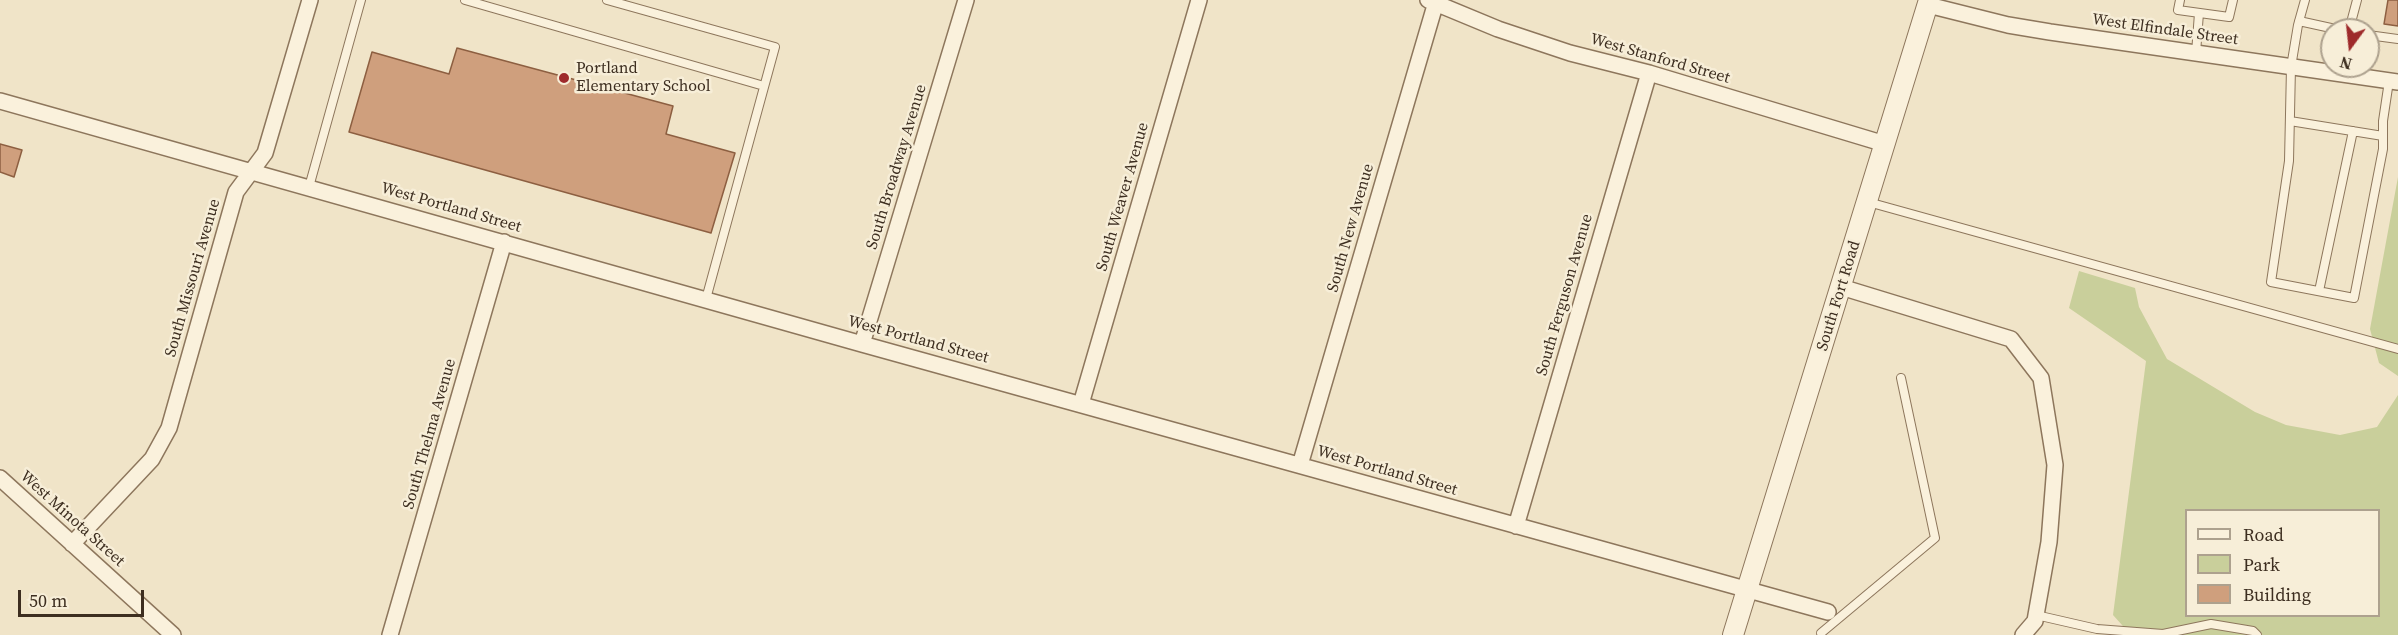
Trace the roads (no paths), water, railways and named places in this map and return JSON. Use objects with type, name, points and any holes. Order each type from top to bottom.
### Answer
[{"type":"street","name":"South Missouri Avenue","points":[[72,544],[152,459],[169,428],[236,192],[266,153],[310,0]]},
{"type":"street","name":"South Broadway Avenue","points":[[862,344],[966,0]]},
{"type":"street","name":"South Weaver Avenue","points":[[1082,404],[1199,0]]},
{"type":"street","name":"West Stanford Street","points":[[1432,1],[1498,29],[1570,52],[1649,73],[1885,144]]},
{"type":"street","name":"South New Avenue","points":[[1300,465],[1432,1]]},
{"type":"street","name":"West Elfindale Street","points":[[1929,3],[2008,25],[2394,82]]},
{"type":"street","name":"South Fort Road","points":[[1733,635],[1929,3]]},
{"type":"street","name":"South Ferguson Avenue","points":[[1516,526],[1649,73]]},
{"type":"street","name":"West Portland Street","points":[[0,101],[862,344],[1828,612]]},
{"type":"street","name":"South Thelma Avenue","points":[[390,635],[504,242]]},
{"type":"street","points":[[1841,287],[2011,339],[2042,378],[2055,465],[2049,542],[2035,621],[2023,635]]},
{"type":"street","name":"West Minota Street","points":[[0,478],[172,635]]},
{"type":"lane","points":[[309,187],[361,0]]},
{"type":"lane","points":[[465,0],[764,86]]},
{"type":"lane","points":[[607,0],[775,47],[706,299]]},
{"type":"lane","points":[[2180,0],[2178,10],[2229,17],[2233,0]]},
{"type":"lane","points":[[2305,0],[2291,67],[2289,161],[2271,282],[2354,298],[2383,149],[2383,121],[2394,82]]},
{"type":"lane","points":[[2352,18],[2357,0]]},
{"type":"lane","points":[[2196,53],[2199,13]]},
{"type":"lane","points":[[2299,21],[2320,26]]},
{"type":"lane","points":[[2380,37],[2398,39]]},
{"type":"lane","points":[[2290,121],[2383,136]]},
{"type":"lane","points":[[2319,291],[2353,131]]},
{"type":"lane","points":[[1868,202],[2398,348]]},
{"type":"lane","points":[[1821,633],[1935,538],[1901,378]]},
{"type":"lane","points":[[2036,615],[2097,629],[2163,634],[2211,624],[2253,631],[2257,635]]},
{"type":"place","name":"Portland Elementary School","points":[[564,78]]}]
